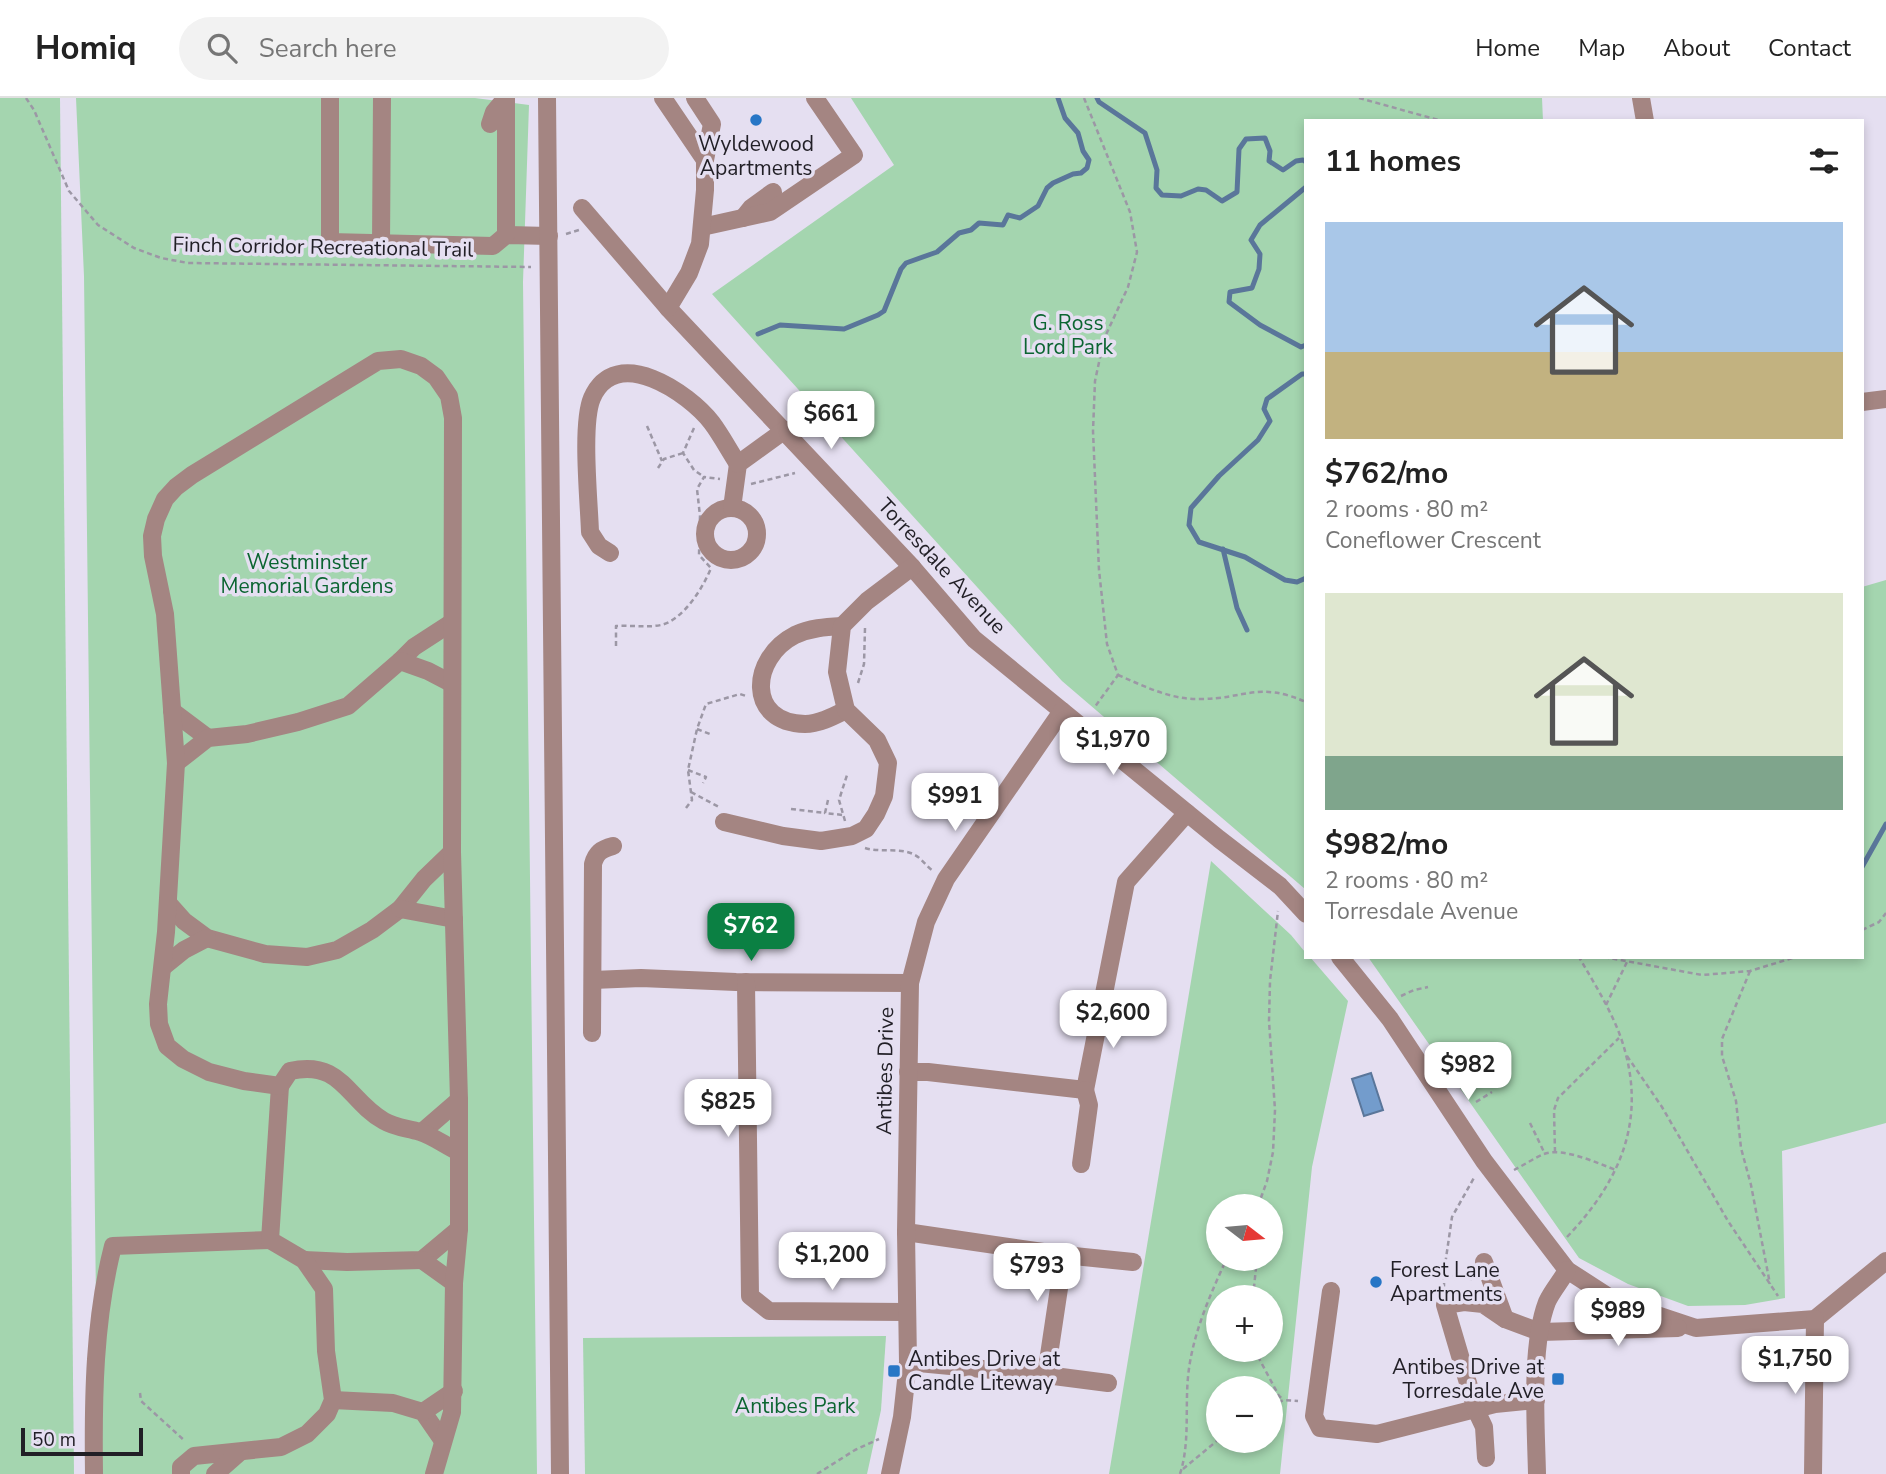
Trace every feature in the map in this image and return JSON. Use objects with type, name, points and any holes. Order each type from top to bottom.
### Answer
[{"type":"street","points":[[330,98],[330,242],[493,246],[506,235],[549,236]]},
{"type":"street","points":[[381,244],[382,98]]},
{"type":"street","points":[[506,98],[506,235]]},
{"type":"street","points":[[506,98],[494,112],[489,129],[496,148],[506,156]]},
{"type":"street","points":[[547,98],[560,1474]]},
{"type":"street","points":[[663,98],[705,160]]},
{"type":"street","points":[[668,308],[694,262],[702,227],[705,160],[712,124],[695,98]]},
{"type":"street","points":[[702,227],[770,212],[854,155],[815,98]]},
{"type":"street","points":[[1641,98],[1645,119]]},
{"type":"street","points":[[743,218],[751,208],[773,192]]},
{"type":"street","name":"Torresdale Avenue","points":[[582,208],[668,308],[912,567],[974,639],[1280,886],[1304,912]]},
{"type":"street","points":[[280,1086],[209,1072],[183,1059],[167,1046],[159,1024],[158,1004],[168,903],[176,764],[165,614],[153,556],[152,536],[165,499],[192,475],[378,361],[401,359],[421,366],[436,377],[449,396],[453,418],[450,623],[459,1229],[454,1283],[452,1412],[434,1474]]},
{"type":"street","points":[[610,552],[599,545],[590,532],[587,418],[592,397],[612,377],[637,374],[654,379],[693,403],[712,422],[736,473],[732,508]]},
{"type":"street","points":[[1864,402],[1886,399]]},
{"type":"street","points":[[736,473],[785,430]]},
{"type":"street","points":[[728,823],[783,836],[821,841],[852,836],[866,829],[884,796],[888,763],[877,740],[845,704],[837,671],[842,626],[867,601],[912,567]]},
{"type":"street","points":[[176,764],[208,738],[247,734],[348,706],[414,647],[450,623]]},
{"type":"street","points":[[842,626],[820,627],[795,635],[780,645],[768,659],[760,677],[760,690],[764,702],[775,716],[790,722],[807,724],[825,720],[845,704]]},
{"type":"street","points":[[400,661],[451,683]]},
{"type":"street","points":[[172,711],[208,738]]},
{"type":"street","name":"Antibes Drive","points":[[890,1474],[902,1417],[908,1362],[906,1232],[909,983],[926,922],[946,879],[1062,711]]},
{"type":"street","points":[[1081,1164],[1088,1105],[1085,1090],[1126,881],[1187,813]]},
{"type":"street","points":[[592,1033],[593,864],[596,854],[613,846]]},
{"type":"street","points":[[168,903],[184,921],[207,938],[265,954],[307,957],[337,950],[372,930],[400,909],[424,879],[452,852]]},
{"type":"street","points":[[400,909],[454,919]]},
{"type":"street","points":[[163,967],[184,950],[207,938]]},
{"type":"street","points":[[1342,959],[1391,1019],[1484,1161],[1567,1270],[1615,1301],[1696,1328]]},
{"type":"street","points":[[593,980],[641,978],[909,983]]},
{"type":"street","points":[[746,982],[750,1296],[769,1311],[906,1312]]},
{"type":"street","points":[[270,1240],[280,1086],[290,1071],[309,1067],[332,1074],[382,1120],[399,1128],[422,1132],[458,1152]]},
{"type":"street","points":[[908,1072],[1085,1090]]},
{"type":"street","points":[[422,1132],[459,1100]]},
{"type":"street","points":[[422,1260],[459,1229]]},
{"type":"street","points":[[906,1232],[1064,1255],[1133,1262]]},
{"type":"street","points":[[94,1474],[93,1397],[104,1282],[113,1246],[270,1240],[304,1259],[347,1262],[422,1260],[454,1283]]},
{"type":"street","points":[[1046,1375],[1064,1255]]},
{"type":"street","points":[[181,1474],[181,1467],[194,1456],[281,1447],[307,1434],[327,1413],[333,1400],[326,1351],[324,1289],[304,1259]]},
{"type":"street","points":[[1486,1458],[1484,1427],[1476,1410],[1445,1305],[1464,1302],[1483,1304],[1505,1319],[1540,1332],[1696,1328],[1815,1319],[1886,1261]]},
{"type":"street","points":[[324,1289],[347,1262]]},
{"type":"street","points":[[1484,1262],[1505,1319]]},
{"type":"street","points":[[1537,1474],[1536,1400],[1540,1332],[1548,1301],[1567,1270]]},
{"type":"street","points":[[1331,1291],[1314,1416],[1320,1428],[1377,1434],[1495,1404],[1536,1400]]},
{"type":"street","points":[[1813,1474],[1815,1319]]},
{"type":"street","points":[[908,1362],[1108,1383]]},
{"type":"street","points":[[423,1412],[454,1391]]},
{"type":"street","points":[[333,1400],[362,1399],[393,1403],[423,1412],[443,1441]]},
{"type":"street","points":[[215,1474],[240,1452]]},
{"type":"path","name":"Finch Corridor Recreational Trail","points":[[26,98],[34,110],[69,191],[99,225],[134,248],[161,258],[188,263],[542,267],[549,262]]},
{"type":"path","points":[[1084,98],[1130,212],[1137,252],[1128,287],[1104,339],[1095,381],[1093,443],[1099,570],[1107,644],[1118,675],[1179,698],[1200,699],[1261,690],[1288,694],[1304,701]]},
{"type":"path","points":[[1359,98],[1435,119]]},
{"type":"path","points":[[549,262],[570,231],[600,229]]},
{"type":"path","points":[[683,453],[703,414]]},
{"type":"path","points":[[646,426],[662,461]]},
{"type":"path","points":[[658,468],[662,461],[672,455],[683,453]]},
{"type":"path","points":[[683,453],[694,470],[704,477],[736,473],[750,485],[795,473]]},
{"type":"path","points":[[616,646],[616,626],[664,625],[690,604],[705,584],[711,568],[699,555],[696,489],[704,477]]},
{"type":"path","points":[[845,704],[858,684],[864,664],[867,601]]},
{"type":"path","points":[[1094,708],[1118,675]]},
{"type":"path","points":[[686,808],[692,800],[688,770],[697,729],[706,704],[740,694],[749,697]]},
{"type":"path","points":[[697,729],[710,734]]},
{"type":"path","points":[[688,770],[706,777],[703,783]]},
{"type":"path","points":[[847,775],[839,800],[852,836],[862,846],[877,852],[900,851],[916,855],[929,869],[946,879]]},
{"type":"path","points":[[691,792],[730,813],[728,823]]},
{"type":"path","points":[[825,813],[828,800]]},
{"type":"path","points":[[791,809],[843,815]]},
{"type":"path","points":[[1262,1194],[1273,1152],[1275,1110],[1269,1021],[1270,981],[1278,911]]},
{"type":"path","points":[[1864,929],[1879,922],[1886,913]]},
{"type":"path","points":[[1567,1237],[1591,1212],[1616,1170],[1629,1132],[1633,1097],[1620,1037],[1606,1005],[1580,959]]},
{"type":"path","points":[[1613,959],[1702,975],[1750,971],[1789,959]]},
{"type":"path","points":[[1606,1005],[1627,962]]},
{"type":"path","points":[[1750,971],[1722,1039],[1722,1056],[1735,1101],[1741,1148],[1770,1284]]},
{"type":"path","points":[[1401,996],[1428,987]]},
{"type":"path","points":[[1555,1152],[1554,1110],[1558,1098],[1620,1037]]},
{"type":"path","points":[[1447,1062],[1462,1042]]},
{"type":"path","points":[[1625,1055],[1662,1107],[1728,1221],[1778,1296]]},
{"type":"path","points":[[1476,1102],[1492,1092]]},
{"type":"path","points":[[1530,1123],[1545,1154]]},
{"type":"path","points":[[1497,1178],[1545,1154],[1555,1152],[1583,1158],[1616,1170]]},
{"type":"path","points":[[1445,1305],[1444,1272],[1452,1217],[1484,1161]]},
{"type":"path","points":[[1181,1472],[1190,1361],[1205,1309],[1221,1271]]},
{"type":"path","points":[[1444,1272],[1460,1278],[1492,1283]]},
{"type":"path","points":[[1261,1362],[1279,1396],[1284,1400],[1298,1402]]},
{"type":"path","points":[[140,1393],[141,1401],[185,1441],[194,1456]]},
{"type":"path","points":[[817,1474],[855,1450],[879,1439]]},
{"type":"path","points":[[1181,1472],[1206,1450]]},
{"type":"green space","points":[[0,98],[60,98],[74,1474],[0,1474]]},
{"type":"green space","name":"Westminster Memorial Gardens","points":[[76,98],[475,98],[529,105],[523,282],[537,1474],[98,1474],[84,276]]},
{"type":"green space","name":"G. Ross Lord Park","points":[[851,98],[1542,98],[1543,119],[1304,119],[1304,888],[1062,681],[712,294],[894,165]]},
{"type":"green space","points":[[1886,580],[1886,1123],[1782,1151],[1785,1298],[1745,1305],[1688,1306],[1628,1284],[1579,1258],[1369,959],[1864,959],[1864,586]]},
{"type":"green space","points":[[1211,861],[1291,935],[1304,951],[1304,959],[1312,959],[1348,1001],[1312,1167],[1283,1445],[1283,1376],[1206,1376],[1206,1453],[1282,1453],[1280,1474],[1109,1474]]},
{"type":"green space","name":"Antibes Park","points":[[886,1336],[881,1410],[867,1474],[585,1474],[583,1338]]},
{"type":"water","points":[[1371,1073],[1383,1110],[1364,1116],[1352,1079]]},
{"type":"waterway","points":[[758,334],[780,325],[844,329],[878,315],[884,311],[906,263],[937,252],[959,233],[971,230],[979,223],[1003,225],[1008,215],[1020,218],[1038,206],[1047,188],[1053,183],[1081,173],[1087,168],[1089,160],[1083,151],[1078,133],[1065,118],[1058,98]]},
{"type":"waterway","points":[[1097,98],[1145,133],[1157,170],[1156,188],[1162,195],[1181,196],[1198,189],[1206,190],[1222,201],[1237,192],[1239,149],[1246,139],[1265,138],[1270,151],[1269,161],[1283,170],[1296,161],[1304,161]]},
{"type":"waterway","points":[[1304,189],[1260,225],[1251,240],[1260,254],[1259,269],[1252,288],[1230,292],[1229,302],[1260,325],[1301,347],[1304,346]]},
{"type":"waterway","points":[[1304,374],[1267,399],[1264,409],[1270,421],[1258,440],[1219,476],[1191,508],[1189,525],[1199,542],[1245,557],[1285,580],[1297,582],[1304,579]]},
{"type":"waterway","points":[[1223,549],[1237,608],[1247,630]]},
{"type":"waterway","points":[[1864,863],[1886,824]]},
{"type":"place","name":"Wyldewood Apartments","points":[[756,120]]},
{"type":"place","name":"Forest Lane Apartments","points":[[1376,1282]]},
{"type":"place","name":"Antibes Drive at Candle Liteway","points":[[894,1371]]},
{"type":"place","name":"Antibes Drive at Torresdale Ave","points":[[1558,1379]]}]
